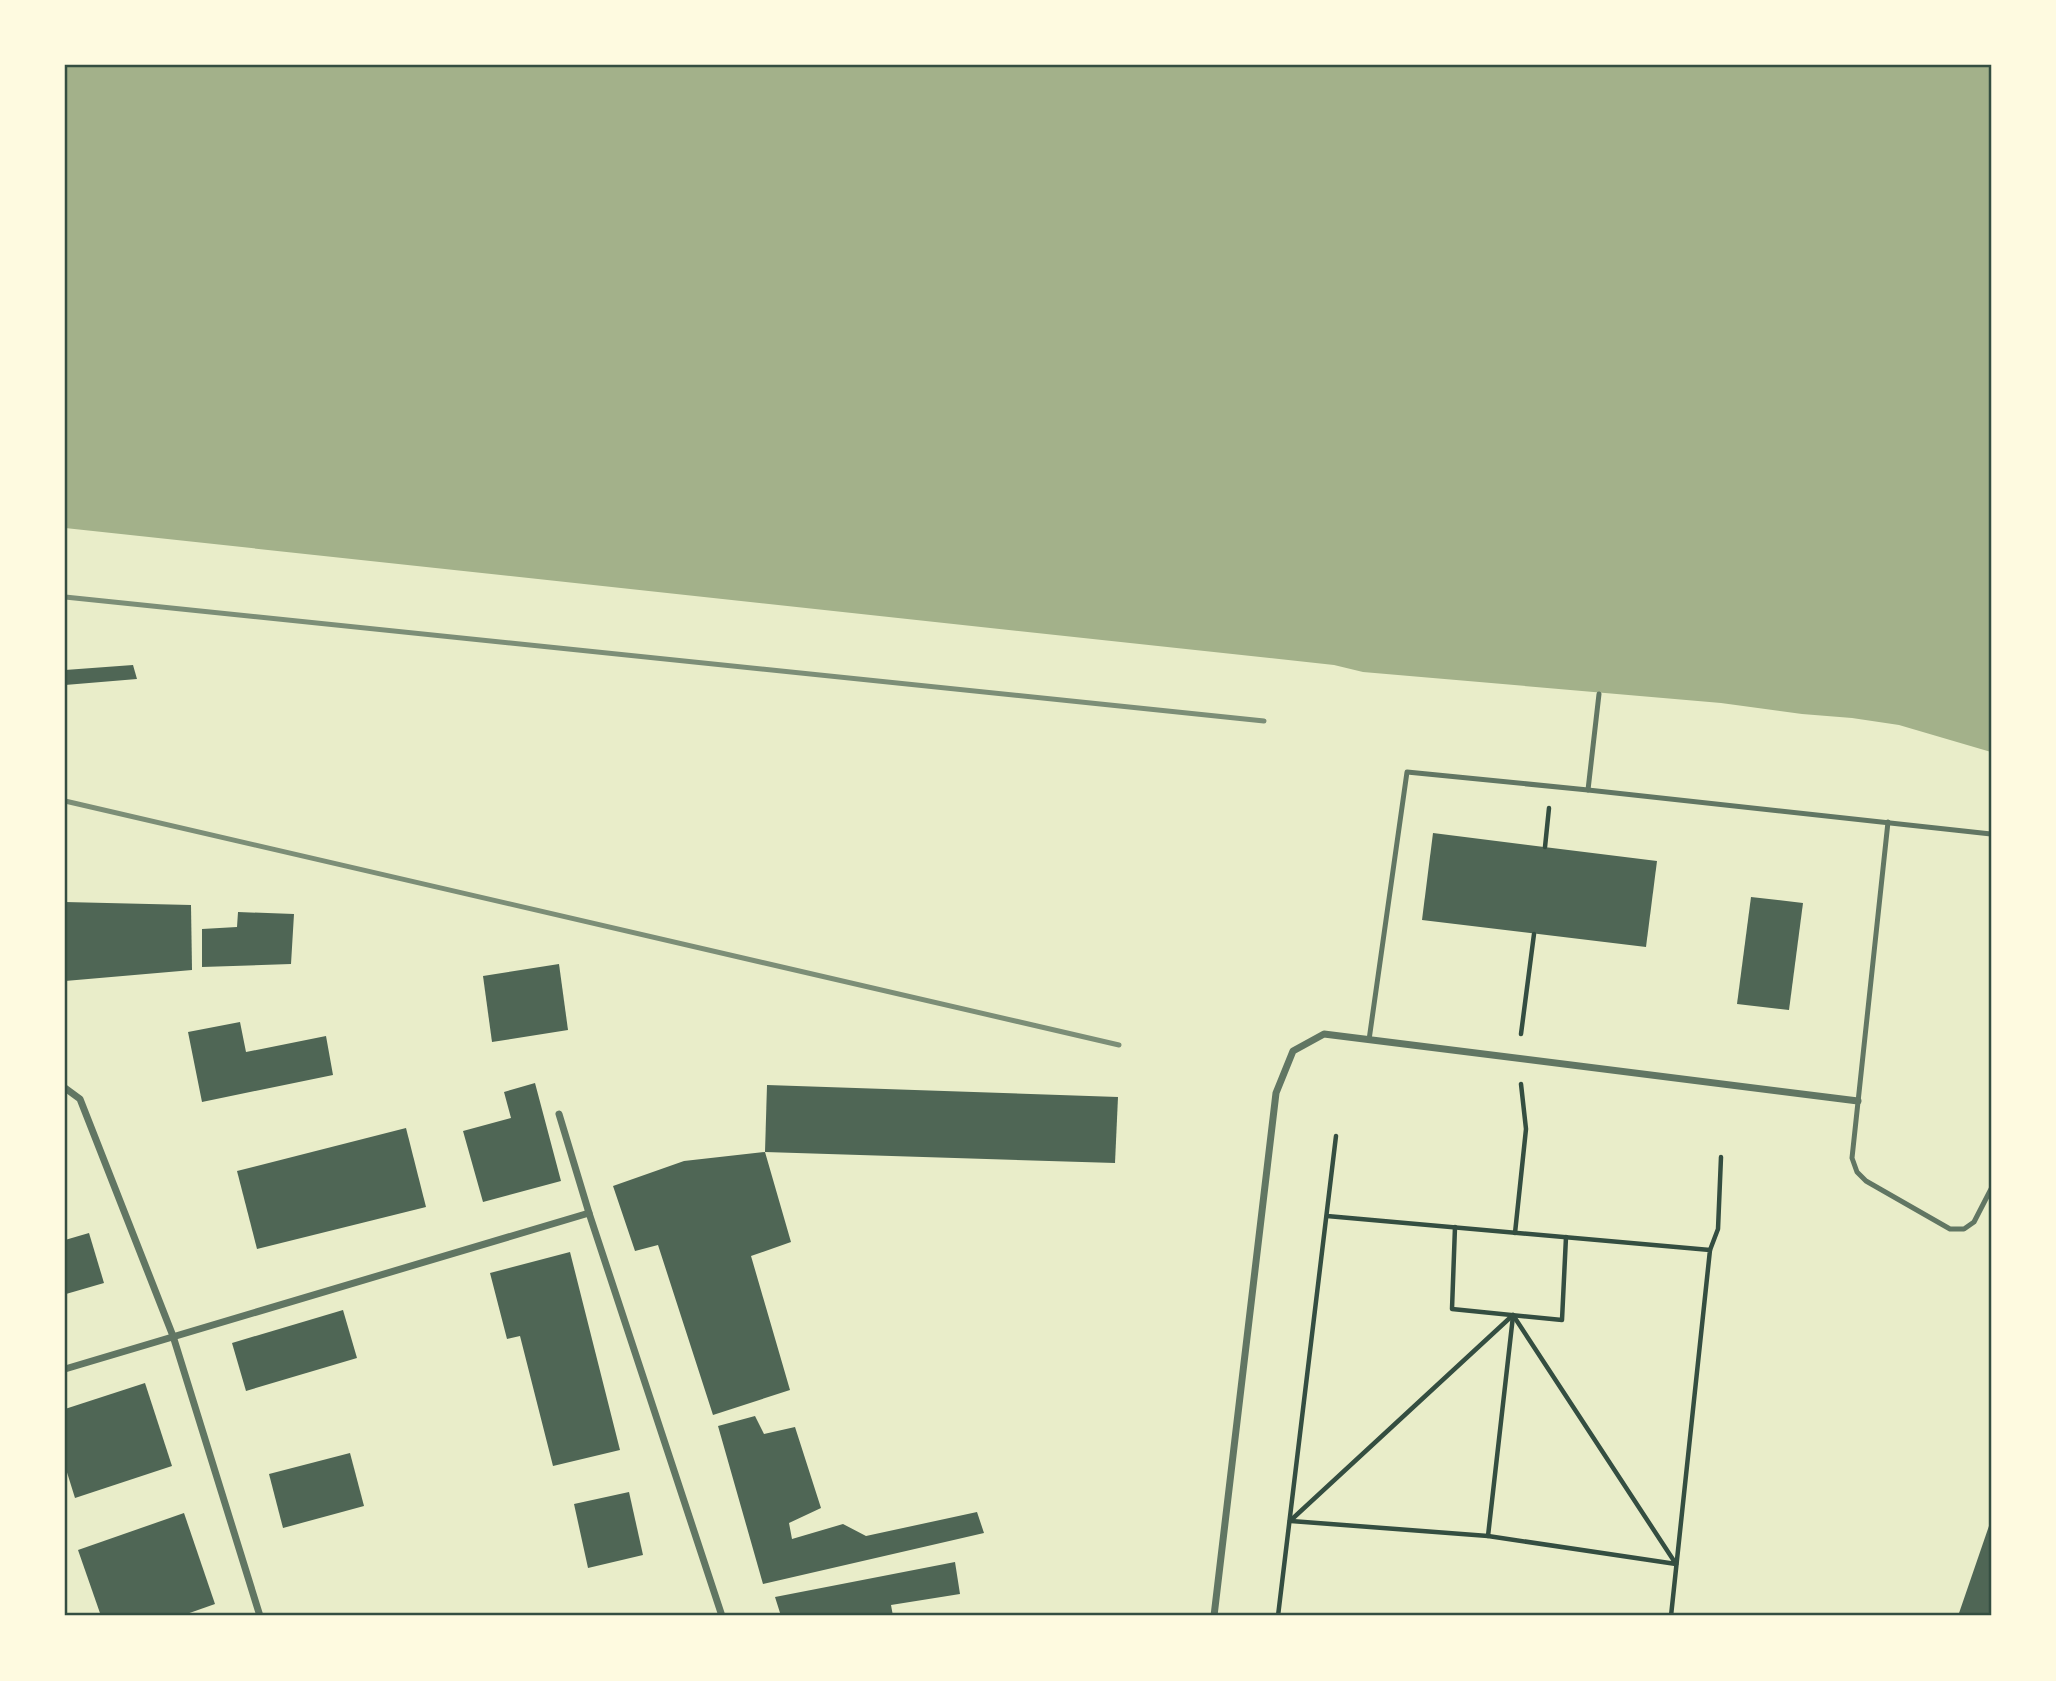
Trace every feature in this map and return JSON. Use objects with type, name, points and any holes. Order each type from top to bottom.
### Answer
[{"type":"street","points":[[1214,1616],[1276,1093],[1293,1051],[1324,1034],[1858,1101]]},
{"type":"street","points":[[65,1088],[80,1099],[173,1336],[260,1616]]},
{"type":"street","points":[[559,1114],[722,1616]]},
{"type":"street","points":[[65,1369],[589,1213]]},
{"type":"lane","points":[[1588,790],[1599,694]]},
{"type":"lane","points":[[1370,1040],[1407,772],[1991,834]]},
{"type":"lane","points":[[1888,822],[1852,1157],[1857,1172],[1866,1181],[1950,1229],[1964,1229],[1974,1222],[1991,1189]]},
{"type":"path","points":[[1545,847],[1552,786]]},
{"type":"path","points":[[1515,1233],[1526,1129]]},
{"type":"path","points":[[1278,1616],[1336,1136]]},
{"type":"path","points":[[1671,1616],[1710,1250],[1718,1229],[1721,1157]]},
{"type":"path","points":[[1327,1216],[1710,1250]]},
{"type":"path","points":[[1455,1227],[1452,1309],[1562,1320],[1566,1237]]},
{"type":"path","points":[[1290,1521],[1513,1315]]},
{"type":"path","points":[[1513,1315],[1676,1564]]},
{"type":"path","points":[[1488,1536],[1513,1315]]},
{"type":"path","points":[[1290,1521],[1488,1536],[1676,1564]]},
{"type":"shaded area","points":[[65,65],[1991,65],[1991,752],[1899,725],[1852,718],[1721,703],[1363,672],[1334,665],[65,528]]},
{"type":"building","points":[[133,665],[137,679],[65,685],[65,670]]},
{"type":"building","points":[[1433,833],[1657,861],[1646,947],[1422,920]]},
{"type":"building","points":[[1751,897],[1803,903],[1789,1010],[1737,1004]]},
{"type":"building","points":[[65,902],[191,905],[192,970],[65,981]]},
{"type":"building","points":[[238,912],[294,914],[291,964],[202,967],[202,929],[237,927]]},
{"type":"building","points":[[559,964],[568,1030],[492,1042],[483,976]]},
{"type":"building","points":[[240,1022],[246,1052],[326,1036],[333,1075],[202,1102],[188,1032]]},
{"type":"building","points":[[535,1083],[561,1181],[483,1202],[463,1131],[511,1118],[504,1092]]},
{"type":"building","points":[[767,1085],[1118,1097],[1115,1163],[765,1152]]},
{"type":"building","points":[[406,1128],[426,1207],[257,1249],[237,1171]]},
{"type":"building","points":[[765,1152],[791,1242],[751,1256],[790,1390],[713,1415],[658,1245],[635,1251],[613,1186],[684,1161]]},
{"type":"building","points":[[89,1233],[104,1283],[66,1294],[65,1240]]},
{"type":"building","points":[[570,1252],[620,1450],[553,1466],[520,1336],[507,1339],[490,1273]]},
{"type":"building","points":[[343,1310],[357,1358],[246,1391],[232,1343]]},
{"type":"building","points":[[145,1383],[172,1466],[75,1498],[65,1466],[65,1409]]},
{"type":"building","points":[[755,1416],[764,1434],[795,1427],[821,1508],[789,1523],[792,1539],[843,1524],[866,1536],[977,1512],[984,1533],[763,1584],[718,1426]]},
{"type":"building","points":[[350,1453],[364,1506],[283,1528],[269,1474]]},
{"type":"building","points":[[629,1492],[643,1555],[588,1568],[574,1504]]},
{"type":"building","points":[[184,1513],[215,1604],[181,1616],[101,1616],[78,1550]]},
{"type":"building","points":[[1991,1520],[1991,1616],[1958,1616]]},
{"type":"building","points":[[955,1562],[960,1594],[891,1605],[893,1616],[781,1616],[775,1597]]},
{"type":"railway","points":[[65,597],[1264,721]]},
{"type":"railway","points":[[65,801],[1119,1045]]}]
